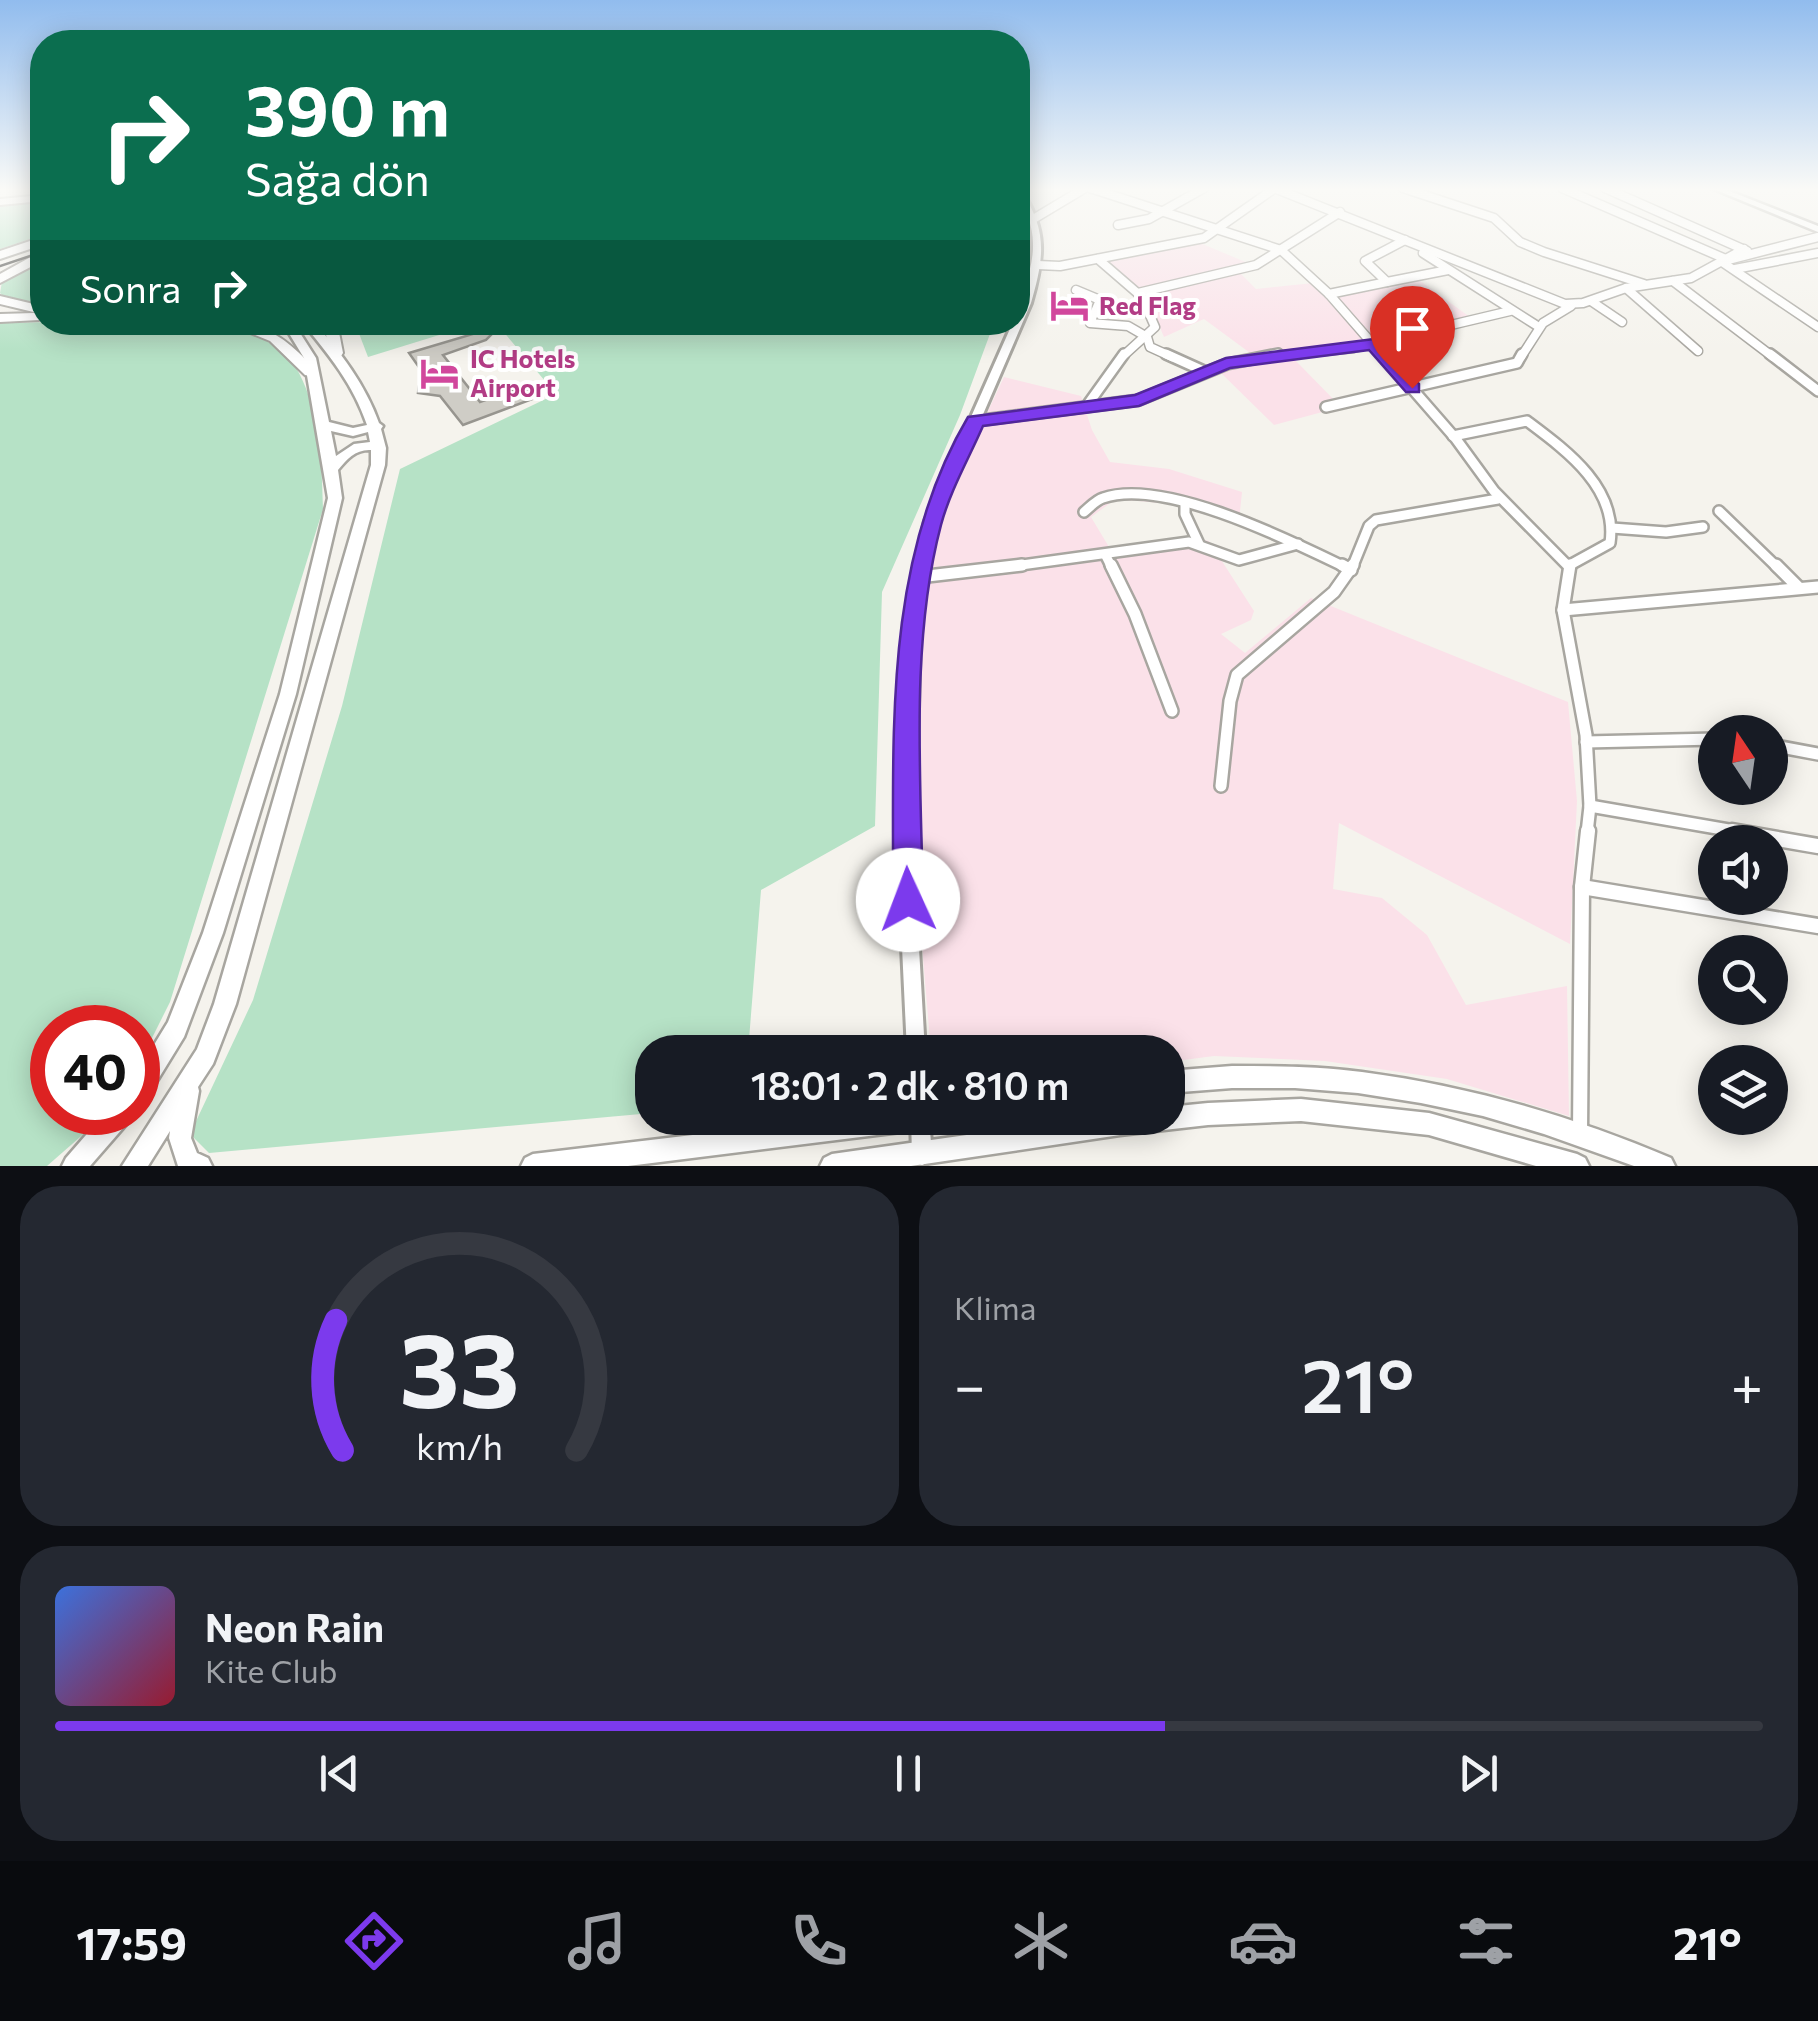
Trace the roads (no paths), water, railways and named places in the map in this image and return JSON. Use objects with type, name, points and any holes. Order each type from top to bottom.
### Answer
[{"type":"highway","points":[[0,253],[30,244]]},
{"type":"highway","points":[[0,270],[30,260]]},
{"type":"highway","points":[[0,280],[30,263]]},
{"type":"highway","points":[[0,300],[30,310]]},
{"type":"highway","points":[[0,318],[30,315]]},
{"type":"highway","points":[[267,335],[275,338],[310,372]]},
{"type":"highway","points":[[332,335],[336,354]]},
{"type":"main road","points":[[160,1055],[176,1029],[194,985],[288,694],[328,536],[335,498],[332,468],[310,358],[295,335]]},
{"type":"main road","points":[[134,1166],[205,1056],[241,956],[362,530],[379,448],[376,426],[336,354],[319,335]]},
{"type":"main road","points":[[323,425],[352,432],[376,426]]},
{"type":"main road","points":[[332,468],[352,448],[370,444],[379,448]]},
{"type":"main road","points":[[1185,1080],[1277,1078],[1389,1086],[1489,1105],[1664,1166]]},
{"type":"main road","points":[[189,1165],[180,1138],[190,1082]]},
{"type":"main road","points":[[832,1166],[1120,1124],[1301,1110],[1430,1124],[1577,1166]]},
{"type":"main road","points":[[74,1166],[102,1135]]},
{"type":"main road","points":[[533,1166],[784,1135]]},
{"type":"street","points":[[1030,291],[1038,266],[1037,242]]},
{"type":"street","points":[[1038,266],[1184,242]]},
{"type":"street","points":[[1259,242],[1282,250],[1330,294],[1453,436],[1498,499],[1570,564]]},
{"type":"street","points":[[1138,293],[1256,266],[1291,242]]},
{"type":"street","points":[[1387,282],[1366,261],[1401,242]]},
{"type":"street","points":[[1408,242],[1510,312],[1539,327]]},
{"type":"street","points":[[1411,242],[1572,305]]},
{"type":"street","points":[[1521,242],[1645,284]]},
{"type":"street","points":[[1683,242],[1725,261],[1818,326]]},
{"type":"street","points":[[1729,242],[1758,255]]},
{"type":"street","points":[[1725,261],[1800,242]]},
{"type":"street","points":[[1326,407],[1516,363],[1530,334],[1552,314],[1626,288],[1691,278],[1744,249]]},
{"type":"street","points":[[1736,270],[1818,253]]},
{"type":"street","points":[[1086,407],[1126,352],[1155,327],[1138,293],[1098,259]]},
{"type":"street","points":[[1330,294],[1448,270]]},
{"type":"street","points":[[1673,281],[1818,391]]},
{"type":"street","points":[[1626,288],[1698,350]]},
{"type":"street","points":[[1076,290],[1100,300],[1090,323],[1128,326],[1147,336],[1150,347],[1206,372]]},
{"type":"street","points":[[1590,301],[1622,322]]},
{"type":"street","points":[[975,421],[1139,400],[1226,364],[1290,352],[1374,344],[1510,312]]},
{"type":"street","points":[[915,1035],[906,862],[908,740],[918,577],[931,521],[1012,335]]},
{"type":"street","points":[[1453,436],[1527,422],[1556,443],[1604,493],[1612,528],[1610,543],[1570,564]]},
{"type":"street","points":[[1084,512],[1096,500],[1116,496],[1185,504],[1250,520],[1351,570]]},
{"type":"street","points":[[1222,786],[1230,700],[1237,676],[1298,626],[1351,570],[1368,526],[1376,520],[1498,499]]},
{"type":"street","points":[[1185,504],[1184,514],[1199,544]]},
{"type":"street","points":[[1719,511],[1799,588]]},
{"type":"street","points":[[1612,528],[1666,532],[1702,527]]},
{"type":"street","points":[[918,577],[1106,556],[1189,542],[1218,556],[1239,560],[1298,544]]},
{"type":"street","points":[[1106,556],[1135,614],[1172,711]]},
{"type":"street","points":[[1570,564],[1563,610],[1586,742],[1590,806],[1582,888],[1580,1134]]},
{"type":"street","points":[[1563,610],[1818,587]]},
{"type":"street","points":[[1586,742],[1698,739]]},
{"type":"street","points":[[1788,748],[1818,754]]},
{"type":"street","points":[[1590,806],[1818,846]]},
{"type":"street","points":[[1582,888],[1818,926]]},
{"type":"street","points":[[921,1135],[922,1155]]},
{"type":"tram line","points":[[0,266],[30,256]]},
{"type":"place","name":"Red Flag","points":[[1069,306]]},
{"type":"place","name":"IC Hotels Airport","points":[[440,373]]}]
